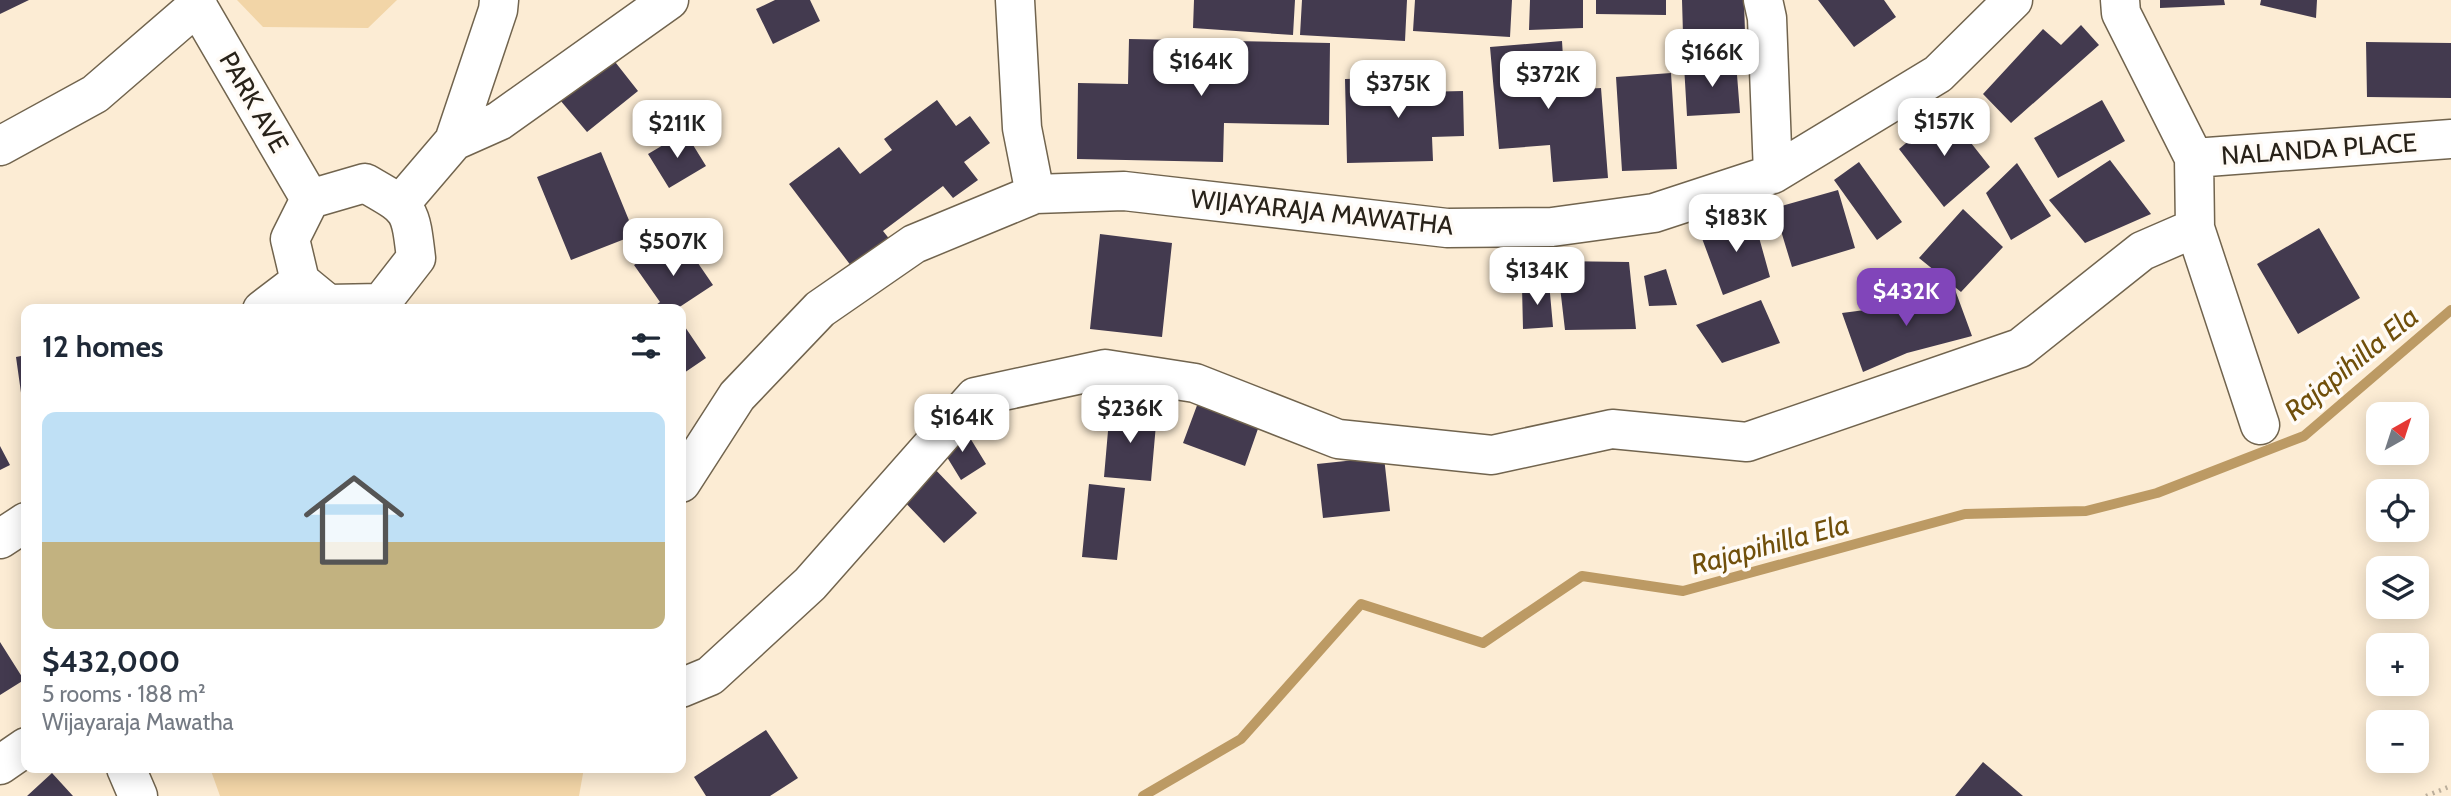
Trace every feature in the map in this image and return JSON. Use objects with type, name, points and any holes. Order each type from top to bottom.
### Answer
[{"type":"street","points":[[401,203],[454,141],[499,0]]},
{"type":"street","points":[[454,141],[499,121],[668,0]]},
{"type":"street","points":[[1015,0],[1022,128],[1035,194]]},
{"type":"street","points":[[1763,0],[1767,18],[1773,174]]},
{"type":"street","name":"WIJAYARAJA MAWATHA","points":[[686,475],[737,396],[820,309],[914,244],[1035,194],[1124,191],[1447,228],[1552,227],[1654,213],[1773,174],[1938,75],[2013,0]]},
{"type":"street","name":"NALANDA PLACE","points":[[2120,0],[2122,13],[2194,158],[2451,139]]},
{"type":"street","points":[[0,146],[95,94],[196,3]]},
{"type":"street","name":"PARK AVE","points":[[196,3],[310,200]]},
{"type":"street","points":[[2194,158],[2195,228],[2260,425]]},
{"type":"street","points":[[328,304],[300,281],[290,239],[310,200],[365,183],[401,203],[411,220],[416,258],[384,304]]},
{"type":"street","points":[[686,686],[710,676],[810,584],[975,397],[1105,369],[1195,383],[1338,439],[1492,455],[1612,429],[1747,442],[2020,348],[2141,251],[2195,228]]},
{"type":"street","points":[[270,304],[300,281]]},
{"type":"street","points":[[0,539],[21,525]]},
{"type":"street","points":[[0,765],[21,750]]},
{"type":"street","points":[[128,773],[138,796]]},
{"type":"path","points":[[2426,796],[2451,786]]},
{"type":"shaded area","points":[[237,0],[397,0],[368,28],[263,27]]},
{"type":"shaded area","points":[[212,773],[583,773],[579,796],[220,796]]},
{"type":"building","points":[[0,0],[29,0],[0,14]]},
{"type":"building","points":[[775,0],[810,0],[820,21],[773,44],[756,9]]},
{"type":"building","points":[[1194,0],[1295,0],[1293,35],[1193,28]]},
{"type":"building","points":[[1302,0],[1407,0],[1405,41],[1300,35]]},
{"type":"building","points":[[1415,0],[1512,0],[1510,37],[1413,31]]},
{"type":"building","points":[[1530,0],[1583,0],[1583,28],[1529,30]]},
{"type":"building","points":[[1596,0],[1666,0],[1666,15],[1596,14]]},
{"type":"building","points":[[1682,0],[1744,0],[1745,33],[1683,34]]},
{"type":"building","points":[[1818,0],[1884,0],[1896,17],[1854,47]]},
{"type":"building","points":[[2160,0],[2224,0],[2225,5],[2160,8]]},
{"type":"building","points":[[2261,0],[2317,0],[2316,18],[2260,5]]},
{"type":"building","points":[[2081,25],[2099,45],[2011,123],[1983,94],[2043,29],[2061,45]]},
{"type":"building","points":[[1129,39],[1330,43],[1329,125],[1224,123],[1223,162],[1077,159],[1078,83],[1128,84]]},
{"type":"building","points":[[1562,41],[1565,90],[1601,88],[1608,178],[1553,182],[1550,145],[1499,149],[1490,47]]},
{"type":"building","points":[[2366,42],[2451,43],[2451,98],[2367,97]]},
{"type":"building","points":[[612,58],[638,91],[587,132],[560,100]]},
{"type":"building","points":[[1736,62],[1740,113],[1687,116],[1684,65]]},
{"type":"building","points":[[1671,73],[1677,169],[1622,171],[1616,77]]},
{"type":"building","points":[[1420,77],[1420,92],[1463,91],[1464,136],[1432,137],[1433,161],[1347,163],[1345,79]]},
{"type":"building","points":[[937,100],[956,126],[970,116],[990,143],[964,162],[978,180],[953,198],[943,186],[883,231],[899,251],[861,279],[789,184],[839,147],[860,174],[892,150],[884,139]]},
{"type":"building","points":[[2102,100],[2125,141],[2058,178],[2034,138]]},
{"type":"building","points":[[1945,110],[1990,167],[1944,207],[1899,149]]},
{"type":"building","points":[[685,132],[706,166],[669,188],[648,154]]},
{"type":"building","points":[[601,152],[635,235],[571,260],[537,177]]},
{"type":"building","points":[[2110,160],[2151,214],[2085,243],[2049,200]]},
{"type":"building","points":[[1859,162],[1902,222],[1877,240],[1834,180]]},
{"type":"building","points":[[2017,163],[2051,216],[2011,240],[1986,193]]},
{"type":"building","points":[[1838,190],[1855,248],[1792,267],[1774,208]]},
{"type":"building","points":[[1963,209],[2003,247],[1961,292],[1919,258]]},
{"type":"building","points":[[1752,212],[1770,277],[1723,295],[1700,233]]},
{"type":"building","points":[[2319,228],[2360,298],[2298,334],[2257,264]]},
{"type":"building","points":[[1100,234],[1172,243],[1162,337],[1090,329]]},
{"type":"building","points":[[665,244],[675,259],[689,250],[713,285],[684,304],[657,304],[660,302],[634,265]]},
{"type":"building","points":[[1557,261],[1629,262],[1636,329],[1565,330]]},
{"type":"building","points":[[1666,269],[1677,305],[1649,306],[1644,276]]},
{"type":"building","points":[[1549,282],[1553,327],[1523,329],[1522,287]]},
{"type":"building","points":[[1954,287],[1972,336],[1907,353],[1863,372],[1842,313],[1888,307]]},
{"type":"building","points":[[1761,300],[1780,343],[1722,363],[1696,325]]},
{"type":"building","points":[[686,328],[706,358],[686,372]]},
{"type":"building","points":[[21,356],[21,393],[16,357]]},
{"type":"building","points":[[1199,400],[1260,423],[1245,466],[1183,443]]},
{"type":"building","points":[[1110,408],[1157,413],[1151,481],[1104,477]]},
{"type":"building","points":[[964,428],[986,464],[961,480],[939,444]]},
{"type":"building","points":[[0,446],[10,465],[0,470]]},
{"type":"building","points":[[1384,457],[1390,511],[1323,518],[1317,464]]},
{"type":"building","points":[[931,465],[977,513],[944,543],[898,495]]},
{"type":"building","points":[[1089,484],[1125,488],[1117,560],[1082,557]]},
{"type":"building","points":[[0,642],[21,675],[21,682],[0,695]]},
{"type":"building","points":[[766,730],[798,778],[770,796],[706,796],[694,777]]},
{"type":"building","points":[[1983,762],[2023,796],[1955,796]]},
{"type":"building","points":[[52,773],[73,796],[27,796]]},
{"type":"waterway","name":"Rajapihilla Ela","points":[[1143,796],[1241,739],[1361,604],[1483,643],[1582,576],[1683,591],[1965,514],[2086,511],[2157,493],[2304,436],[2451,310]]}]
